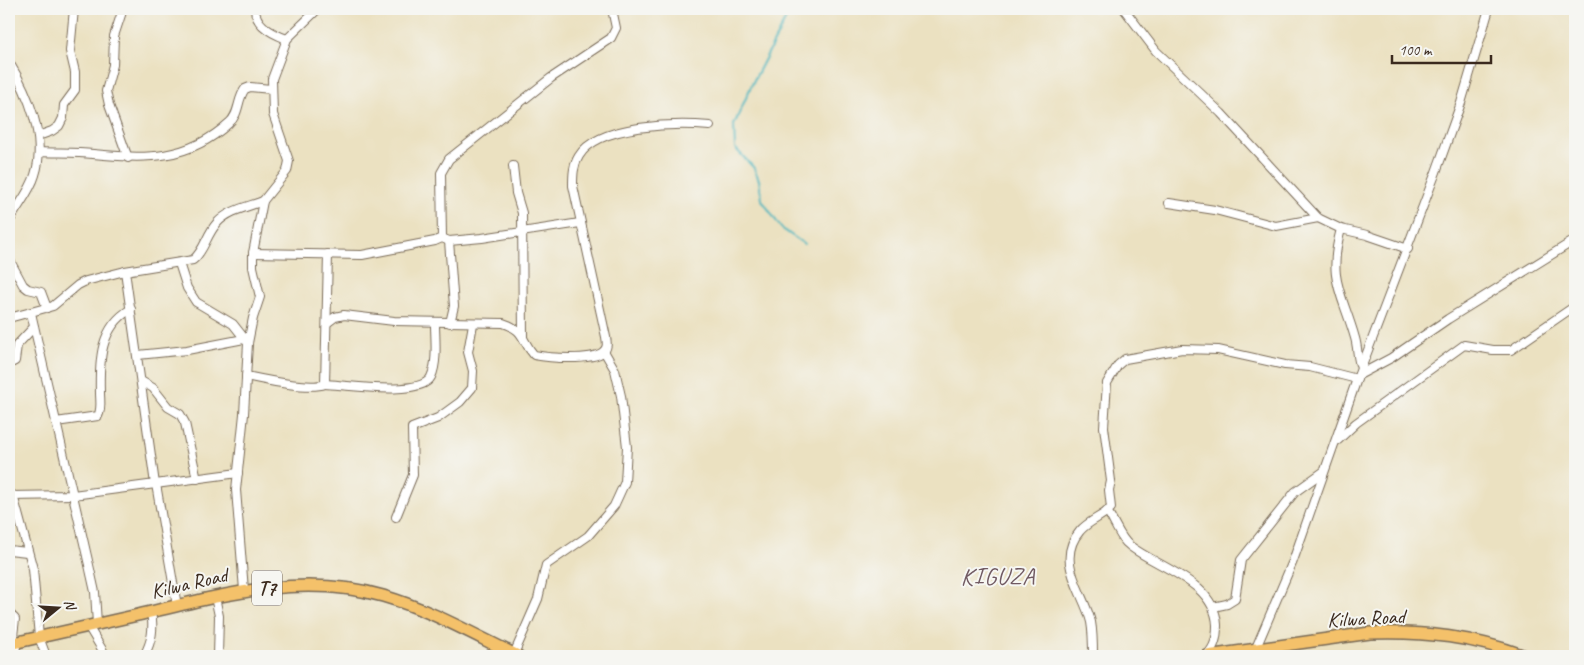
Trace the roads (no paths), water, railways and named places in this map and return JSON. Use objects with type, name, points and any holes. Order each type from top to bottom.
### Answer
[{"type":"highway","name":"Kilwa Road","points":[[13,643],[244,590],[315,586],[384,596],[444,619],[516,655]]},
{"type":"highway","name":"Kilwa Road","points":[[1207,656],[1370,633],[1391,632],[1459,637],[1493,644],[1525,656]]},
{"type":"street","points":[[38,136],[52,131],[59,126],[63,118],[64,105],[75,90],[75,72],[70,51],[74,9]]},
{"type":"street","points":[[123,9],[114,36],[113,66],[106,91],[109,105],[128,158]]},
{"type":"street","points":[[255,9],[258,20],[262,25],[287,39]]},
{"type":"street","points":[[244,590],[236,514],[246,376],[246,341],[260,297],[253,267],[253,253],[263,201],[287,171],[289,161],[275,124],[271,88],[276,62],[287,39],[318,9]]},
{"type":"street","points":[[450,323],[454,306],[440,190],[443,165],[458,150],[527,96],[611,38],[616,28],[612,9]]},
{"type":"street","points":[[1124,9],[1156,51],[1220,113],[1318,218],[1341,229],[1367,235],[1408,249]]},
{"type":"street","points":[[1256,648],[1293,561],[1359,374],[1408,249],[1461,103],[1489,9]]},
{"type":"street","points":[[9,62],[21,83],[38,136],[39,152],[35,177],[9,222]]},
{"type":"street","points":[[39,152],[79,153],[128,158],[162,156],[182,152],[229,124],[236,115],[245,89],[250,87],[271,88]]},
{"type":"street","points":[[327,323],[335,317],[344,315],[435,323],[503,323],[514,327],[523,336],[534,355],[542,357],[578,357],[596,355],[604,351],[607,346],[606,337],[580,223],[573,173],[579,156],[591,144],[608,136],[664,125],[710,126]]},
{"type":"street","points":[[513,166],[516,193],[522,213],[523,336]]},
{"type":"street","points":[[9,318],[48,308],[61,302],[78,285],[125,271],[193,260],[199,255],[216,224],[225,216],[263,201]]},
{"type":"street","points":[[1169,204],[1215,210],[1276,226],[1318,218]]},
{"type":"street","points":[[253,253],[370,254],[446,239],[482,238],[580,223]]},
{"type":"street","points":[[1341,229],[1336,247],[1336,283],[1355,338],[1359,374]]},
{"type":"street","points":[[1093,656],[1090,620],[1074,582],[1069,560],[1074,540],[1080,531],[1107,511],[1111,504],[1109,490],[1111,481],[1104,427],[1107,383],[1118,364],[1125,359],[1182,349],[1218,350],[1285,365],[1359,374],[1392,358],[1448,319],[1575,240]]},
{"type":"street","points":[[325,384],[328,254]]},
{"type":"street","points":[[9,259],[23,286],[41,292],[48,308]]},
{"type":"street","points":[[179,263],[187,288],[196,302],[228,320],[246,341]]},
{"type":"street","points":[[125,271],[155,484],[177,606]]},
{"type":"street","points":[[1336,442],[1356,423],[1464,345],[1499,351],[1511,350],[1575,306]]},
{"type":"street","points":[[56,422],[98,416],[100,358],[104,339],[124,312],[131,309]]},
{"type":"street","points":[[31,313],[95,592],[93,625],[106,656]]},
{"type":"street","points":[[246,376],[297,384],[409,389],[424,384],[430,379],[433,371],[435,323]]},
{"type":"street","points":[[396,516],[413,475],[412,428],[438,418],[460,402],[472,388],[473,371],[468,352],[473,324]]},
{"type":"street","points":[[9,364],[15,360],[19,341],[34,327]]},
{"type":"street","points":[[138,355],[246,341]]},
{"type":"street","points":[[516,655],[538,599],[546,565],[588,536],[614,506],[625,482],[627,448],[621,396],[615,370],[604,351]]},
{"type":"street","points":[[141,381],[153,388],[168,406],[180,414],[185,423],[197,479]]},
{"type":"street","points":[[1212,607],[1227,604],[1235,599],[1238,591],[1238,572],[1241,560],[1295,492],[1323,472]]},
{"type":"street","points":[[46,656],[39,637],[32,569],[11,496],[73,495],[238,473]]},
{"type":"street","points":[[1107,511],[1125,542],[1174,571],[1199,589],[1208,599],[1216,614],[1217,634],[1215,645],[1207,656]]},
{"type":"street","points":[[9,550],[27,552]]},
{"type":"street","points":[[215,596],[219,616],[218,656]]},
{"type":"street","points":[[144,656],[152,643],[153,624],[151,612]]},
{"type":"street","points":[[9,613],[15,619],[14,656]]},
{"type":"waterway","points":[[791,9],[753,82],[734,125],[735,148],[754,168],[759,180],[762,200],[781,228],[804,244]]},
{"type":"district","name":"KIGUZA","points":[[998,576]]}]
